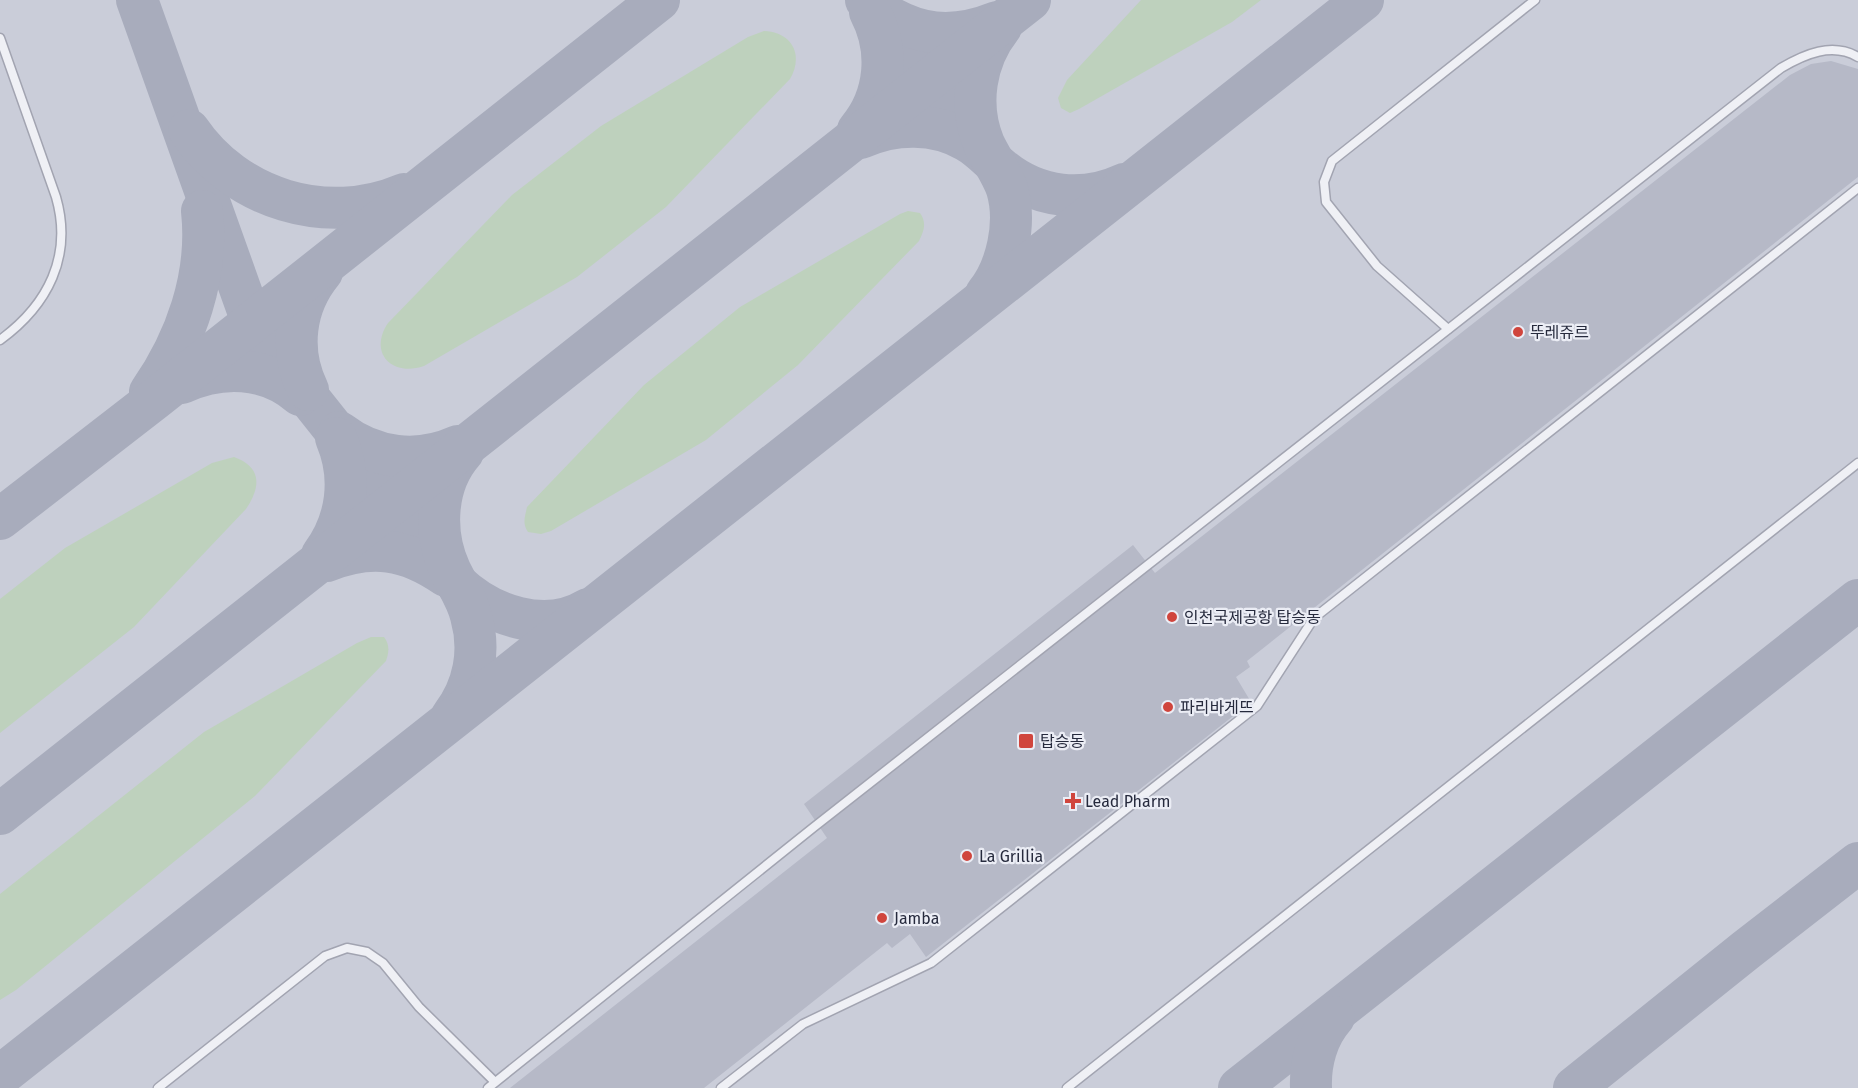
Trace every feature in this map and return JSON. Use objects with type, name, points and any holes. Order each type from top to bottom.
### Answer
[{"type":"lane","points":[[1448,329],[1377,267],[1326,202],[1324,182],[1332,161],[1535,0]]},
{"type":"lane","points":[[0,38],[56,197],[60,212],[61,236],[60,257],[54,277],[42,298],[27,316],[0,340]]},
{"type":"lane","points":[[158,1088],[325,956],[347,948],[368,952],[383,963],[419,1007],[491,1085],[814,827],[1781,68],[1802,56],[1823,49],[1848,51],[1858,57]]},
{"type":"lane","points":[[721,1088],[803,1024],[931,963],[1257,706],[1314,618],[1858,188]]},
{"type":"lane","points":[[1067,1088],[1858,463]]},
{"type":"shaded area","points":[[0,0],[1858,0],[1858,1088],[0,1088]]},
{"type":"green space","points":[[1141,0],[1261,0],[1232,22],[1079,109],[1070,113],[1061,108],[1058,98],[1067,80]]},
{"type":"green space","points":[[764,31],[782,36],[793,46],[796,62],[790,79],[666,207],[577,277],[424,366],[412,369],[402,368],[386,360],[381,344],[382,334],[388,323],[512,195],[601,126],[748,37]]},
{"type":"green space","points":[[908,211],[920,213],[924,220],[919,241],[798,365],[706,440],[551,531],[541,534],[528,532],[525,523],[527,507],[644,385],[740,307]]},
{"type":"green space","points":[[234,457],[250,466],[256,479],[254,493],[246,509],[134,627],[0,733],[0,599],[65,548],[212,463]]},
{"type":"green space","points":[[371,637],[384,637],[386,640],[388,655],[386,661],[255,796],[16,990],[0,1000],[0,894],[204,732]]},
{"type":"building","name":"인천국제공항 탑승동","points":[[1831,61],[1858,69],[1858,177],[1247,661],[1250,667],[1236,677],[1251,702],[926,957],[910,934],[892,948],[887,943],[704,1088],[510,1088],[827,838],[804,804],[1133,545],[1155,573],[1790,75],[1811,64]]},
{"type":"taxiway","points":[[137,0],[252,322],[270,349],[457,584],[470,595],[502,612],[536,621],[571,617],[588,609]]},
{"type":"taxiway","points":[[0,519],[659,0]]},
{"type":"taxiway","points":[[866,0],[947,103]]},
{"type":"taxiway","points":[[0,814],[1030,0]]},
{"type":"taxiway","points":[[0,1076],[1363,0]]},
{"type":"taxiway","points":[[877,9],[906,25],[935,32],[965,31],[997,22]]},
{"type":"taxiway","points":[[858,130],[874,103],[882,73],[880,42],[870,12]]},
{"type":"taxiway","points":[[986,294],[1005,258],[1011,216],[1007,189],[984,144],[979,129],[975,99],[980,68],[985,54],[1001,27]]},
{"type":"taxiway","points":[[861,138],[901,127],[942,130],[967,141],[1017,179],[1046,192],[1061,195],[1093,194],[1124,184]]},
{"type":"taxiway","points":[[189,130],[209,154],[231,174],[257,189],[285,200],[314,206],[344,208],[374,204],[404,194]]},
{"type":"taxiway","points":[[150,392],[174,351],[192,306],[202,259],[202,211]]},
{"type":"taxiway","points":[[308,390],[298,360],[297,329],[305,299],[322,272]]},
{"type":"taxiway","points":[[182,383],[212,373],[243,371],[273,378],[300,395]]},
{"type":"taxiway","points":[[339,432],[367,448],[397,456],[427,455],[458,446]]},
{"type":"taxiway","points":[[322,555],[337,528],[345,499],[344,468],[336,438]]},
{"type":"taxiway","points":[[452,716],[460,705],[470,681],[475,642],[469,610],[450,570],[439,524],[442,493],[454,465],[463,452]]},
{"type":"taxiway","points":[[327,561],[359,552],[389,552],[417,560],[446,576]]},
{"type":"taxiway","points":[[1239,1088],[1858,600]]},
{"type":"taxiway","points":[[1574,1088],[1858,863]]},
{"type":"taxiway","points":[[1311,1088],[1316,1050],[1323,1033],[1334,1017]]},
{"type":"place","name":"뚜레쥬르","points":[[1518,332]]},
{"type":"place","name":"인천국제공항 탑승동","points":[[1172,617]]},
{"type":"place","name":"파리바게뜨","points":[[1168,707]]},
{"type":"place","name":"탑승동","points":[[1026,741]]},
{"type":"place","name":"Lead Pharm","points":[[1073,801]]},
{"type":"place","name":"La Grillia","points":[[967,856]]},
{"type":"place","name":"Jamba","points":[[882,918]]}]
